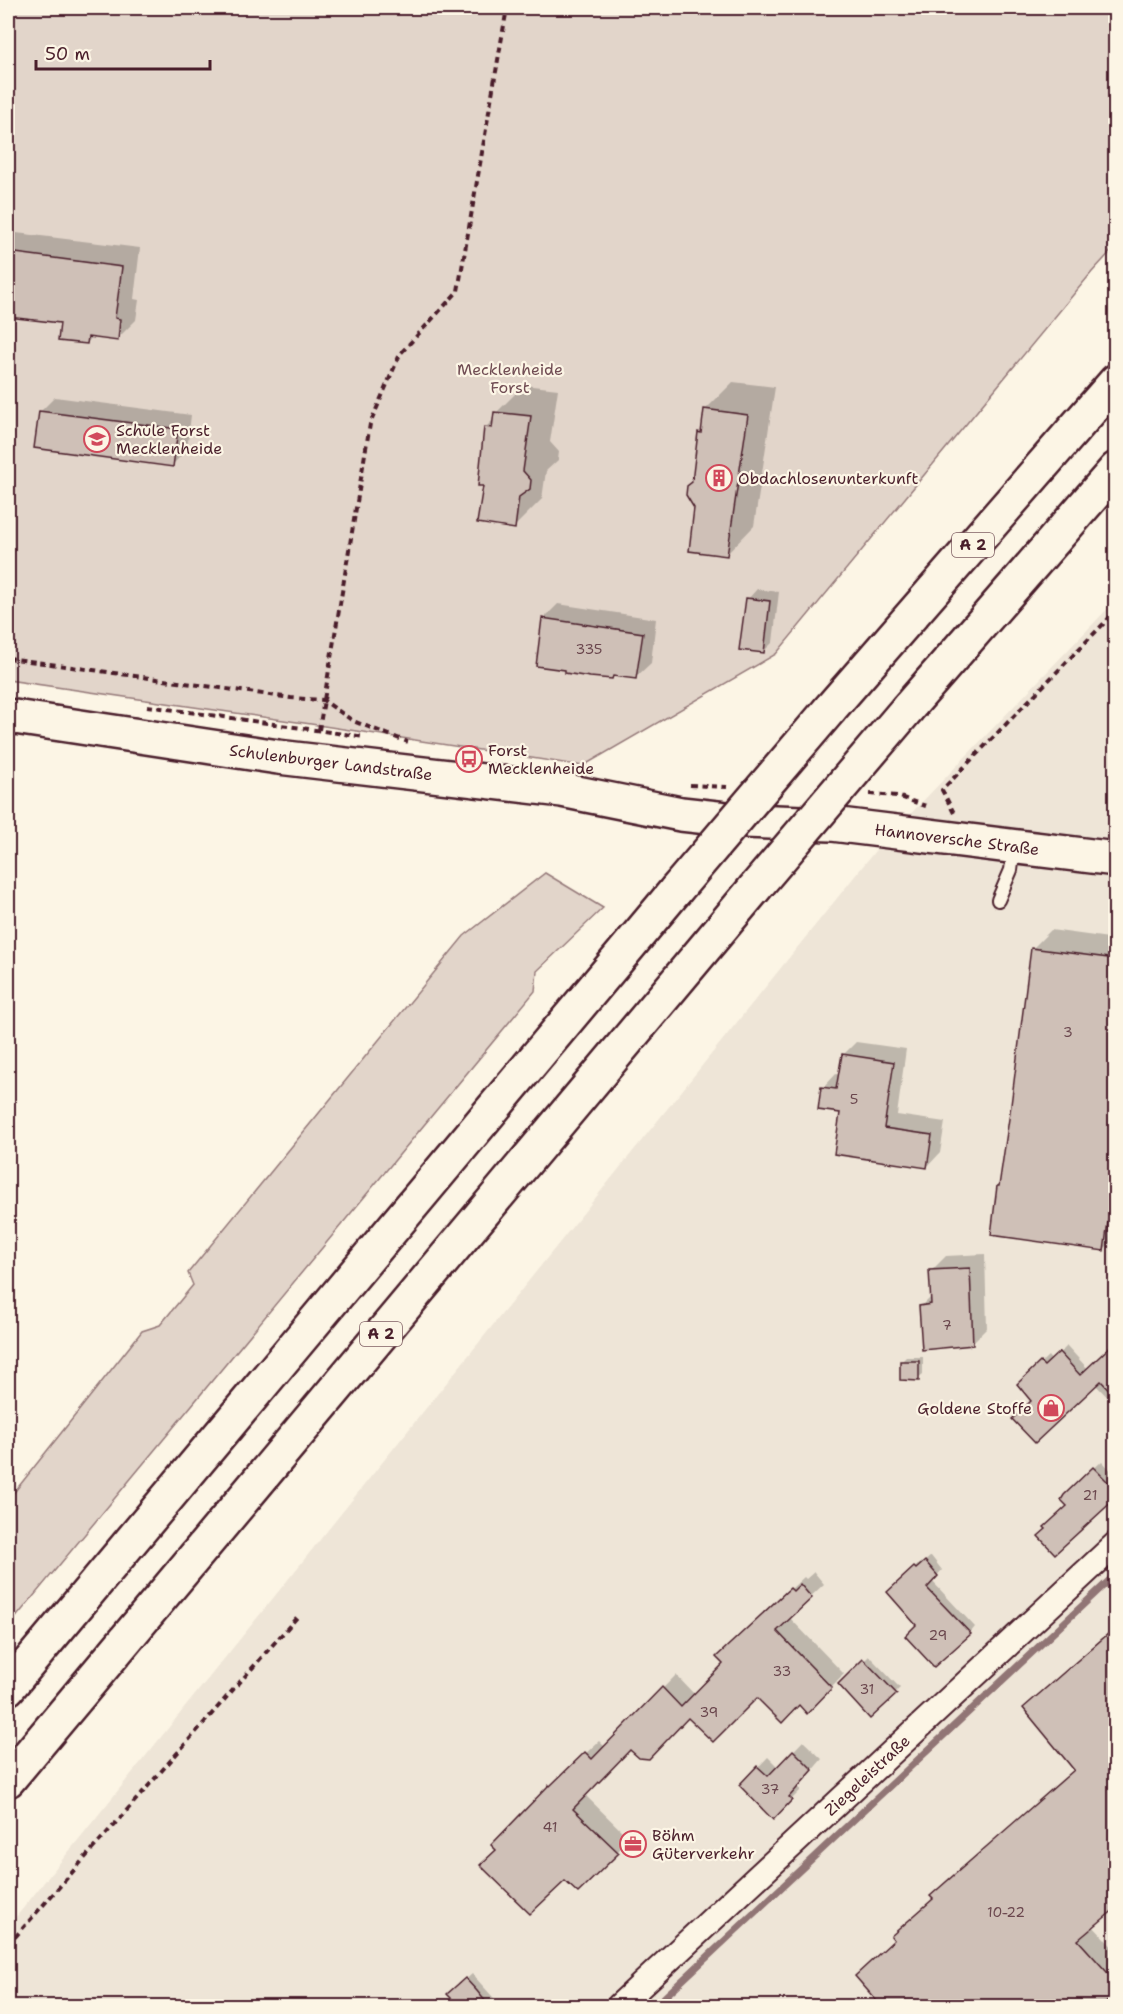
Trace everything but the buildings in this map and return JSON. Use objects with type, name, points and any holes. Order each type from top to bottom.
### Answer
[{"type":"main road","name":"A 2","points":[[8,1688],[676,890],[830,709],[1116,381]]},
{"type":"main road","name":"A 2","points":[[8,1780],[754,888],[1116,469]]},
{"type":"main road","name":"Schulenburger Landstraße","points":[[8,716],[278,757],[562,790],[681,814],[744,821],[798,822]]},
{"type":"main road","name":"Hannoversche Straße","points":[[798,822],[1116,858]]},
{"type":"street","name":"Ziegeleistraße","points":[[619,2007],[1116,1544]]},
{"type":"lane","points":[[998,900],[1011,870],[1014,845]]},
{"type":"path","points":[[319,730],[370,424],[400,354],[458,291],[507,8]]},
{"type":"path","points":[[946,813],[956,817],[942,790],[1116,611]]},
{"type":"path","points":[[8,658],[291,698],[323,700],[353,721],[412,744],[389,740]]},
{"type":"path","points":[[136,705],[365,737]]},
{"type":"path","points":[[689,784],[735,787]]},
{"type":"path","points":[[862,794],[897,796],[936,810]]},
{"type":"path","points":[[8,1946],[299,1615]]},
{"type":"shaded area","points":[[1115,601],[1115,2006],[8,2006],[8,1927],[875,851]]},
{"type":"green space","name":"Mecklenheide Forst","points":[[8,8],[1115,8],[1115,247],[776,654],[583,766],[8,680]]},
{"type":"green space","points":[[545,873],[603,908],[537,971],[535,991],[8,1627],[8,1500],[142,1331],[160,1325],[193,1285],[188,1273],[464,936]]},
{"type":"waterway","points":[[655,2006],[1116,1574]]},
{"type":"place","name":"Schule Forst Mecklenheide","points":[[97,439]]},
{"type":"place","name":"Obdachlosenunterkunft","points":[[719,478]]},
{"type":"place","name":"Forst Mecklenheide","points":[[469,759]]},
{"type":"place","name":"Goldene Stoffe","points":[[1051,1408]]},
{"type":"place","name":"Böhm Güterverkehr","points":[[633,1844]]}]
